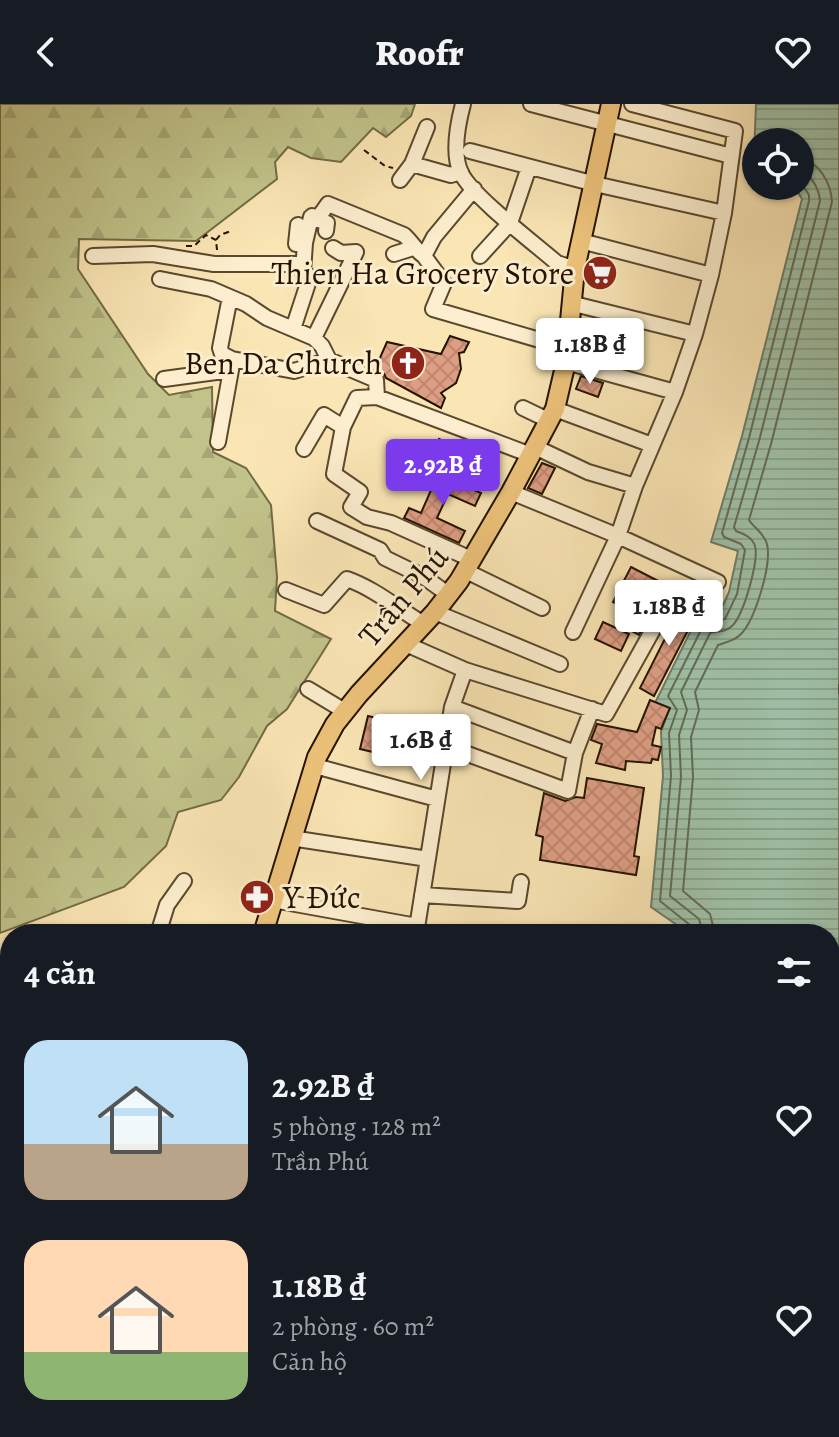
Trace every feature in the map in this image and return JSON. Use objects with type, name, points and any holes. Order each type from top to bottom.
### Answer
[{"type":"main road","name":"Trần Phú","points":[[266,924],[315,766],[335,724],[449,595],[470,565],[552,415],[567,355],[575,269],[611,104]]},
{"type":"street","points":[[463,104],[457,148],[461,172],[474,189],[557,263],[575,269]]},
{"type":"street","points":[[531,104],[731,156]]},
{"type":"street","points":[[573,632],[618,536],[695,334],[724,213],[735,131],[665,108],[632,104]]},
{"type":"street","points":[[427,127],[405,173],[451,175],[461,172]]},
{"type":"street","points":[[470,151],[595,184],[724,213]]},
{"type":"street","points":[[480,256],[510,223],[529,167]]},
{"type":"street","points":[[394,254],[416,248],[434,237],[474,189]]},
{"type":"street","points":[[312,216],[318,218],[328,204],[385,226],[416,248],[444,283],[433,309],[675,392]]},
{"type":"street","points":[[293,329],[310,277],[303,272],[311,217],[326,227],[334,228],[333,248]]},
{"type":"street","points":[[298,225],[296,244],[304,254]]},
{"type":"street","points":[[416,248],[417,226]]},
{"type":"street","points":[[581,241],[711,275]]},
{"type":"street","points":[[93,256],[153,254],[216,264],[333,248],[341,253],[356,252],[314,338]]},
{"type":"street","points":[[211,289],[216,264]]},
{"type":"street","points":[[160,279],[211,289],[314,338],[329,360],[376,380],[377,397]]},
{"type":"street","points":[[218,442],[231,364],[220,348],[230,297]]},
{"type":"street","points":[[570,303],[695,334]]},
{"type":"street","points":[[164,379],[231,364],[294,371],[329,360]]},
{"type":"street","points":[[542,608],[391,523],[367,517],[351,507],[360,492],[334,474],[343,427],[357,398],[377,397],[635,486]]},
{"type":"street","points":[[523,408],[652,445]]},
{"type":"street","points":[[304,449],[324,415],[343,427]]},
{"type":"street","points":[[511,492],[718,582]]},
{"type":"street","points":[[317,521],[380,550],[385,558],[424,577],[449,595]]},
{"type":"street","points":[[286,590],[324,605],[347,579],[372,588],[379,597],[428,618],[560,664]]},
{"type":"street","points":[[406,644],[465,670],[606,714],[675,590]]},
{"type":"street","points":[[418,924],[452,707],[465,670]]},
{"type":"street","points":[[308,689],[346,712]]},
{"type":"street","points":[[452,707],[575,753]]},
{"type":"street","points":[[446,746],[568,791],[575,753],[592,709]]},
{"type":"street","points":[[315,766],[437,799]]},
{"type":"street","points":[[291,838],[428,859]]},
{"type":"street","points":[[161,924],[167,905],[184,881]]},
{"type":"street","points":[[422,895],[518,901],[521,882]]},
{"type":"street","points":[[273,900],[388,924]]},
{"type":"path","points":[[364,150],[385,166],[405,173]]},
{"type":"path","points":[[216,264],[216,240],[231,231]]},
{"type":"path","points":[[181,246],[194,246],[206,235],[216,240]]},
{"type":"green space","points":[[0,104],[415,104],[411,116],[386,137],[373,128],[341,162],[311,158],[288,147],[275,162],[277,179],[196,241],[79,239],[78,269],[148,374],[169,395],[212,387],[213,452],[246,468],[271,505],[277,577],[275,611],[331,639],[287,709],[267,726],[239,777],[221,800],[178,812],[166,846],[124,887],[24,924],[0,924]]},
{"type":"water","points":[[756,104],[839,104],[839,924],[676,924],[651,907],[663,776],[661,732],[669,709],[655,703],[701,610],[719,614],[729,592],[738,551],[711,542],[742,436],[802,200],[814,200],[814,128],[755,128]]},
{"type":"building","name":"Thien Ha Grocery Store","points":[[588,264],[614,270],[611,282],[586,276]]},
{"type":"building","name":"Ben Da Church","points":[[450,336],[469,342],[464,352],[459,353],[461,369],[456,383],[441,393],[445,398],[441,408],[375,369],[387,342],[441,354]]},
{"type":"building","points":[[581,376],[603,383],[598,397],[576,389]]},
{"type":"building","points":[[439,439],[457,447],[446,473],[428,466]]},
{"type":"building","points":[[542,463],[555,468],[542,494],[528,488]]},
{"type":"building","points":[[438,474],[481,493],[475,506],[448,494],[437,518],[465,531],[459,543],[404,518],[409,508],[421,513]]},
{"type":"building","points":[[631,567],[666,585],[639,635],[630,630],[638,614],[613,602]]},
{"type":"building","points":[[684,601],[699,609],[654,696],[640,688]]},
{"type":"building","points":[[603,622],[629,634],[621,651],[595,639]]},
{"type":"building","points":[[650,700],[670,708],[661,729],[656,727],[652,745],[661,747],[658,760],[652,759],[651,763],[626,761],[625,770],[596,763],[602,744],[591,740],[597,724],[637,732]]},
{"type":"building","points":[[368,716],[423,729],[415,762],[360,749]]},
{"type":"building","points":[[587,778],[644,788],[634,856],[639,857],[636,875],[540,860],[543,837],[536,835],[544,793],[565,801],[584,798]]},
{"type":"ferry route","points":[[839,684],[839,698]]},
{"type":"place","name":"Thien Ha Grocery Store","points":[[600,273]]},
{"type":"place","name":"Ben Da Church","points":[[408,363]]},
{"type":"place","name":"Y Đức","points":[[257,897]]}]
